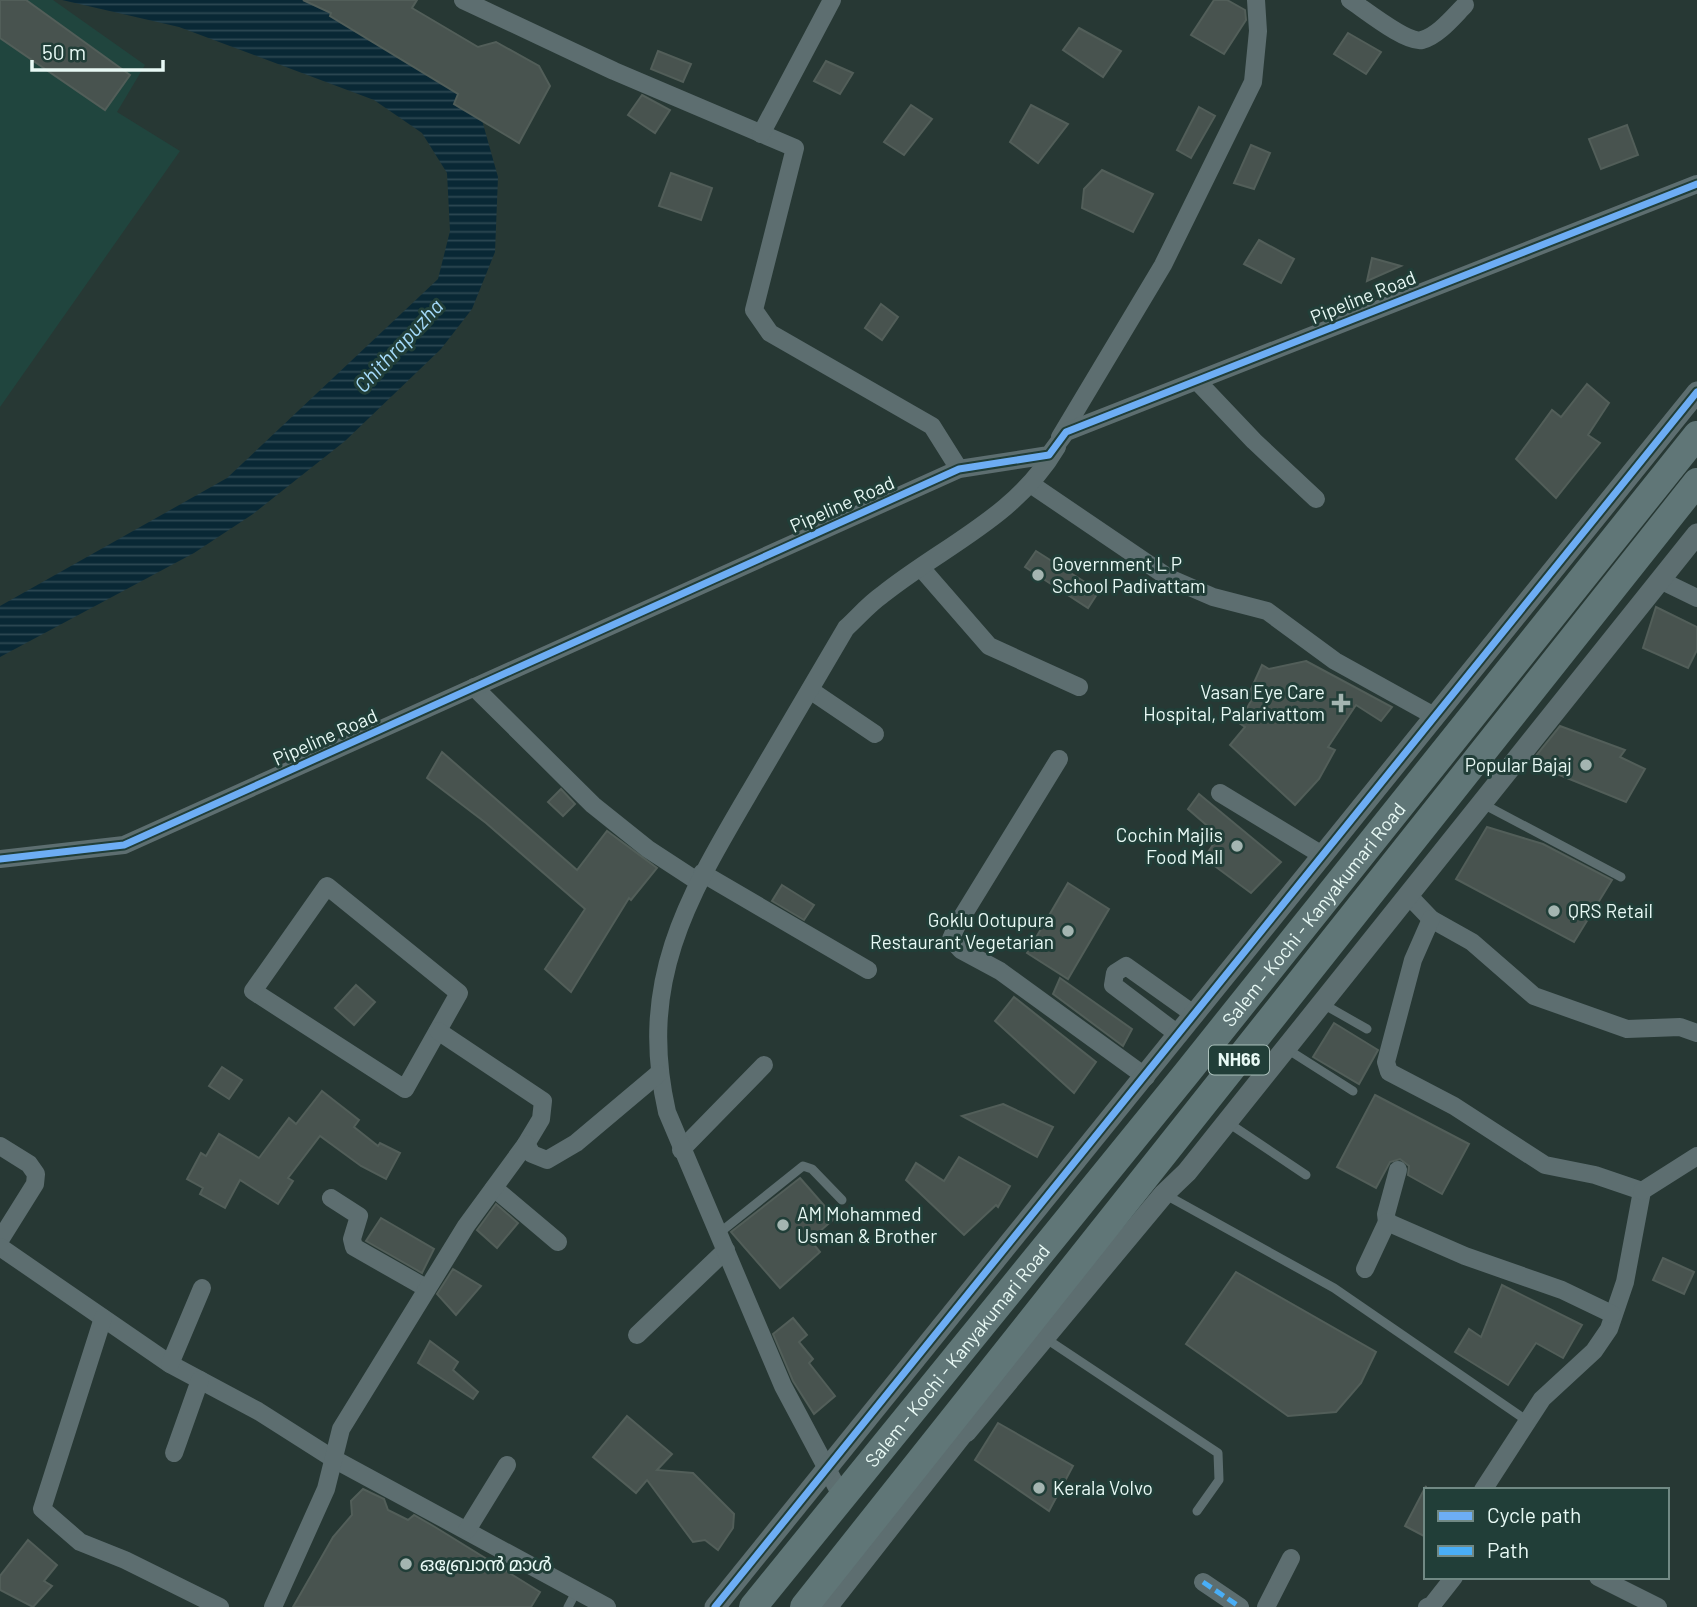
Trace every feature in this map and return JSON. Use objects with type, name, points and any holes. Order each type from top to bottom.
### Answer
[{"type":"highway","name":"Salem - Kochi - Kanyakumari Road","points":[[753,1607],[1147,1122],[1648,474],[1697,435]]},
{"type":"highway","name":"Salem - Kochi - Kanyakumari Road","points":[[804,1607],[1038,1329],[1284,1002],[1685,517],[1697,482]]},
{"type":"highway","points":[[1003,1296],[1038,1329]]},
{"type":"street","points":[[463,0],[614,71],[795,148],[754,310],[770,333],[932,426],[958,469]]},
{"type":"street","points":[[761,134],[832,0]]},
{"type":"street","points":[[1049,455],[1163,265],[1253,82],[1258,31],[1256,0]]},
{"type":"street","points":[[1350,0],[1408,39],[1420,41],[1433,35],[1465,5]]},
{"type":"street","name":"Pipeline Road","points":[[1066,432],[1697,184]]},
{"type":"street","points":[[1197,381],[1254,441],[1316,499]]},
{"type":"street","name":"Salem - Kochi - Kanyakumari Road","points":[[1648,474],[1697,392]]},
{"type":"street","points":[[1049,455],[1066,432]]},
{"type":"street","points":[[842,1497],[783,1386],[681,1150],[659,1074],[656,1020],[671,944],[700,877],[846,628],[882,594],[922,569],[1032,485],[1066,432]]},
{"type":"street","name":"Pipeline Road","points":[[0,859],[124,845],[958,469],[1049,455]]},
{"type":"street","points":[[715,1607],[1146,1077],[1322,855],[1436,717],[1648,474]]},
{"type":"street","points":[[1032,485],[1169,578],[1213,597],[1267,611],[1335,661],[1436,717]]},
{"type":"street","points":[[829,1607],[966,1432],[1038,1329],[1187,1172],[1697,534]]},
{"type":"street","points":[[922,569],[989,646],[1079,687]]},
{"type":"street","points":[[1662,580],[1697,598]]},
{"type":"street","points":[[474,687],[593,805],[648,849],[868,970]]},
{"type":"street","points":[[810,690],[875,734]]},
{"type":"street","points":[[1059,759],[951,939],[961,950],[1000,971],[1146,1077]]},
{"type":"street","points":[[1220,793],[1322,855]]},
{"type":"street","points":[[327,886],[459,993],[438,1031],[405,1089],[253,991],[327,886]]},
{"type":"street","points":[[1408,895],[1431,919],[1472,942],[1534,996],[1627,1029],[1680,1027],[1697,1033]]},
{"type":"street","points":[[1431,919],[1413,960],[1386,1062],[1389,1072],[1454,1106],[1545,1165],[1595,1175],[1642,1191]]},
{"type":"street","points":[[1179,1035],[1113,985],[1115,973],[1126,966],[1195,1016]]},
{"type":"street","points":[[1284,1002],[1309,1021]]},
{"type":"street","points":[[273,1607],[326,1489],[341,1429],[407,1327],[426,1289],[541,1119],[543,1101],[438,1031]]},
{"type":"street","points":[[681,1150],[764,1065]]},
{"type":"street","points":[[526,1144],[532,1154],[547,1160],[576,1143],[659,1074]]},
{"type":"street","points":[[1125,1103],[1147,1122]]},
{"type":"street","points":[[0,1146],[29,1164],[36,1174],[35,1184],[0,1240]]},
{"type":"street","points":[[1484,1488],[1542,1399],[1594,1351],[1609,1329],[1625,1282],[1642,1191],[1697,1156]]},
{"type":"street","points":[[1365,1269],[1387,1222],[1385,1213],[1398,1170]]},
{"type":"street","points":[[494,1188],[558,1242]]},
{"type":"street","points":[[331,1198],[359,1216],[352,1239],[354,1247],[426,1289]]},
{"type":"street","points":[[1387,1222],[1465,1256],[1562,1290],[1612,1314]]},
{"type":"street","points":[[0,1247],[170,1364],[258,1411],[332,1458],[467,1530],[572,1599],[607,1607]]},
{"type":"street","points":[[637,1335],[726,1250]]},
{"type":"street","points":[[170,1364],[202,1287]]},
{"type":"street","points":[[103,1318],[42,1509],[80,1542],[125,1560],[220,1607]]},
{"type":"street","points":[[174,1452],[200,1380]]},
{"type":"street","points":[[467,1530],[507,1465]]},
{"type":"street","points":[[1266,1607],[1291,1558]]},
{"type":"street","points":[[1427,1607],[1432,1605],[1452,1579]]},
{"type":"street","points":[[1602,1579],[1658,1607]]},
{"type":"street","points":[[1203,1582],[1240,1607]]},
{"type":"lane","points":[[1482,803],[1621,877]]},
{"type":"lane","points":[[1323,1004],[1367,1029]]},
{"type":"lane","points":[[1287,1049],[1353,1091]]},
{"type":"lane","points":[[1226,1121],[1306,1175]]},
{"type":"lane","points":[[718,1234],[803,1166],[812,1169],[842,1200]]},
{"type":"lane","points":[[1164,1194],[1334,1288],[1526,1420]]},
{"type":"lane","points":[[1038,1329],[1218,1453],[1219,1480],[1197,1511]]},
{"type":"shaded area","points":[[0,0],[53,0],[145,65],[117,112],[180,151],[0,407]]},
{"type":"water","name":"Chithrapuzha","points":[[62,0],[331,0],[478,106],[498,177],[495,252],[472,309],[441,349],[345,441],[253,514],[194,553],[0,657],[0,606],[227,478],[438,279],[450,231],[447,173],[422,133],[374,100],[179,27]]},
{"type":"building","points":[[0,0],[26,0],[130,75],[105,110],[0,38]]},
{"type":"building","points":[[303,0],[417,0],[412,8],[478,47],[496,42],[539,66],[550,86],[519,143],[454,104],[458,94],[330,16],[331,13]]},
{"type":"building","points":[[1214,0],[1227,0],[1245,10],[1246,20],[1224,54],[1191,35]]},
{"type":"building","points":[[1079,28],[1121,51],[1103,77],[1063,50]]},
{"type":"building","points":[[1348,33],[1381,52],[1366,74],[1334,54]]},
{"type":"building","points":[[658,51],[691,64],[683,82],[651,69]]},
{"type":"building","points":[[826,61],[853,73],[840,94],[814,81]]},
{"type":"building","points":[[642,95],[670,110],[655,133],[628,115]]},
{"type":"building","points":[[911,105],[932,119],[904,155],[884,142]]},
{"type":"building","points":[[1031,105],[1068,124],[1038,163],[1010,142]]},
{"type":"building","points":[[1199,107],[1215,116],[1191,158],[1177,150]]},
{"type":"building","points":[[1627,125],[1638,155],[1601,169],[1589,139]]},
{"type":"building","points":[[1251,145],[1270,153],[1254,189],[1234,183]]},
{"type":"building","points":[[1102,170],[1153,194],[1133,232],[1082,208],[1084,189]]},
{"type":"building","points":[[671,173],[712,188],[701,220],[659,206]]},
{"type":"building","points":[[1259,240],[1294,259],[1281,283],[1244,264]]},
{"type":"building","points":[[1372,258],[1401,266],[1367,281]]},
{"type":"building","points":[[881,304],[898,317],[882,340],[865,328]]},
{"type":"building","points":[[1587,384],[1609,403],[1588,435],[1600,443],[1556,498],[1516,459],[1552,410],[1561,417]]},
{"type":"building","points":[[1036,551],[1099,591],[1088,608],[1025,567]]},
{"type":"building","points":[[1656,607],[1697,627],[1697,650],[1688,668],[1643,648]]},
{"type":"building","points":[[1306,661],[1392,707],[1381,721],[1356,705],[1328,747],[1335,750],[1319,779],[1295,805],[1230,745],[1245,727],[1239,723],[1252,699],[1248,696],[1262,665],[1269,669]]},
{"type":"building","name":"Popular Bajaj","points":[[1560,726],[1625,750],[1620,757],[1645,769],[1626,802],[1530,763]]},
{"type":"building","points":[[442,752],[577,870],[607,831],[657,868],[631,900],[629,898],[571,992],[545,969],[585,909],[486,823],[427,778]]},
{"type":"building","points":[[561,789],[575,804],[563,816],[548,802]]},
{"type":"building","name":"Cochin Majlis Food Mall","points":[[1199,794],[1281,862],[1251,893],[1204,858],[1219,836],[1188,809]]},
{"type":"building","name":"QRS Retail","points":[[1487,827],[1543,844],[1612,880],[1574,942],[1456,879]]},
{"type":"building","name":"Goklu Ootupura Restaurant Vegetarian","points":[[1068,883],[1109,909],[1068,979],[1027,953]]},
{"type":"building","points":[[782,885],[814,905],[804,920],[772,901]]},
{"type":"building","points":[[1060,978],[1132,1029],[1123,1046],[1053,994]]},
{"type":"building","points":[[356,985],[375,1002],[354,1025],[335,1008]]},
{"type":"building","points":[[1014,997],[1096,1062],[1074,1093],[995,1021]]},
{"type":"building","points":[[1334,1023],[1378,1050],[1359,1084],[1313,1057]]},
{"type":"building","points":[[222,1067],[242,1080],[229,1099],[209,1086]]},
{"type":"building","points":[[322,1091],[359,1120],[354,1127],[378,1146],[380,1143],[400,1153],[386,1179],[361,1166],[320,1136],[288,1178],[293,1181],[278,1204],[240,1180],[225,1208],[200,1194],[203,1188],[187,1179],[201,1153],[206,1156],[219,1134],[259,1158],[289,1118],[296,1124]]},
{"type":"building","points":[[1375,1095],[1469,1144],[1442,1194],[1408,1175],[1409,1166],[1400,1159],[1390,1162],[1376,1188],[1337,1167]]},
{"type":"building","points":[[1003,1104],[1053,1127],[1037,1157],[962,1116]]},
{"type":"building","points":[[959,1157],[1010,1186],[998,1207],[996,1205],[964,1235],[906,1180],[916,1163],[944,1181]]},
{"type":"building","name":"AM Mohammed Usman & Brother","points":[[800,1178],[835,1218],[810,1240],[820,1252],[780,1288],[731,1232]]},
{"type":"building","points":[[496,1204],[518,1223],[497,1248],[477,1230]]},
{"type":"building","points":[[381,1218],[434,1249],[422,1273],[366,1241]]},
{"type":"building","points":[[1663,1258],[1694,1272],[1684,1294],[1653,1280]]},
{"type":"building","points":[[453,1269],[481,1286],[456,1315],[437,1294]]},
{"type":"building","points":[[1236,1272],[1376,1352],[1361,1383],[1336,1412],[1288,1416],[1186,1344]]},
{"type":"building","points":[[1502,1285],[1582,1325],[1563,1358],[1536,1343],[1508,1385],[1455,1352],[1469,1329],[1481,1337]]},
{"type":"building","points":[[793,1318],[807,1335],[799,1342],[813,1359],[809,1363],[835,1396],[814,1414],[793,1381],[773,1334]]},
{"type":"building","points":[[430,1341],[458,1362],[453,1370],[478,1392],[473,1399],[418,1363]]},
{"type":"building","points":[[627,1416],[672,1454],[657,1470],[693,1473],[734,1514],[733,1528],[718,1550],[705,1540],[693,1542],[647,1480],[636,1493],[593,1457]]},
{"type":"building","name":"Kerala Volvo","points":[[998,1423],[1073,1466],[1049,1511],[975,1460]]},
{"type":"building","name":"ഒബ്രോൻ മാൾ","points":[[363,1489],[384,1499],[388,1510],[408,1520],[414,1515],[540,1592],[531,1607],[293,1607],[333,1537],[352,1515],[351,1501]]},
{"type":"building","points":[[1424,1490],[1424,1536],[1405,1526]]},
{"type":"building","points":[[28,1540],[57,1565],[44,1581],[52,1586],[33,1607],[0,1590],[0,1576]]},
{"type":"marked path","points":[[1203,1582],[1240,1607]]},
{"type":"cycle path","points":[[0,859],[124,845],[959,469],[1049,455],[1066,432],[1697,184]]},
{"type":"cycle path","points":[[715,1607],[1697,392]]},
{"type":"place","name":"Government L P School Padivattam","points":[[1038,575]]},
{"type":"place","name":"Vasan Eye Care Hospital, Palarivattom","points":[[1341,703]]},
{"type":"place","name":"Popular Bajaj","points":[[1586,765]]},
{"type":"place","name":"Cochin Majlis Food Mall","points":[[1237,846]]},
{"type":"place","name":"QRS Retail","points":[[1554,911]]},
{"type":"place","name":"Goklu Ootupura Restaurant Vegetarian","points":[[1068,931]]},
{"type":"place","name":"AM Mohammed Usman & Brother","points":[[783,1225]]},
{"type":"place","name":"Kerala Volvo","points":[[1039,1488]]},
{"type":"place","name":"ഒബ്രോൻ മാൾ","points":[[406,1564]]}]
